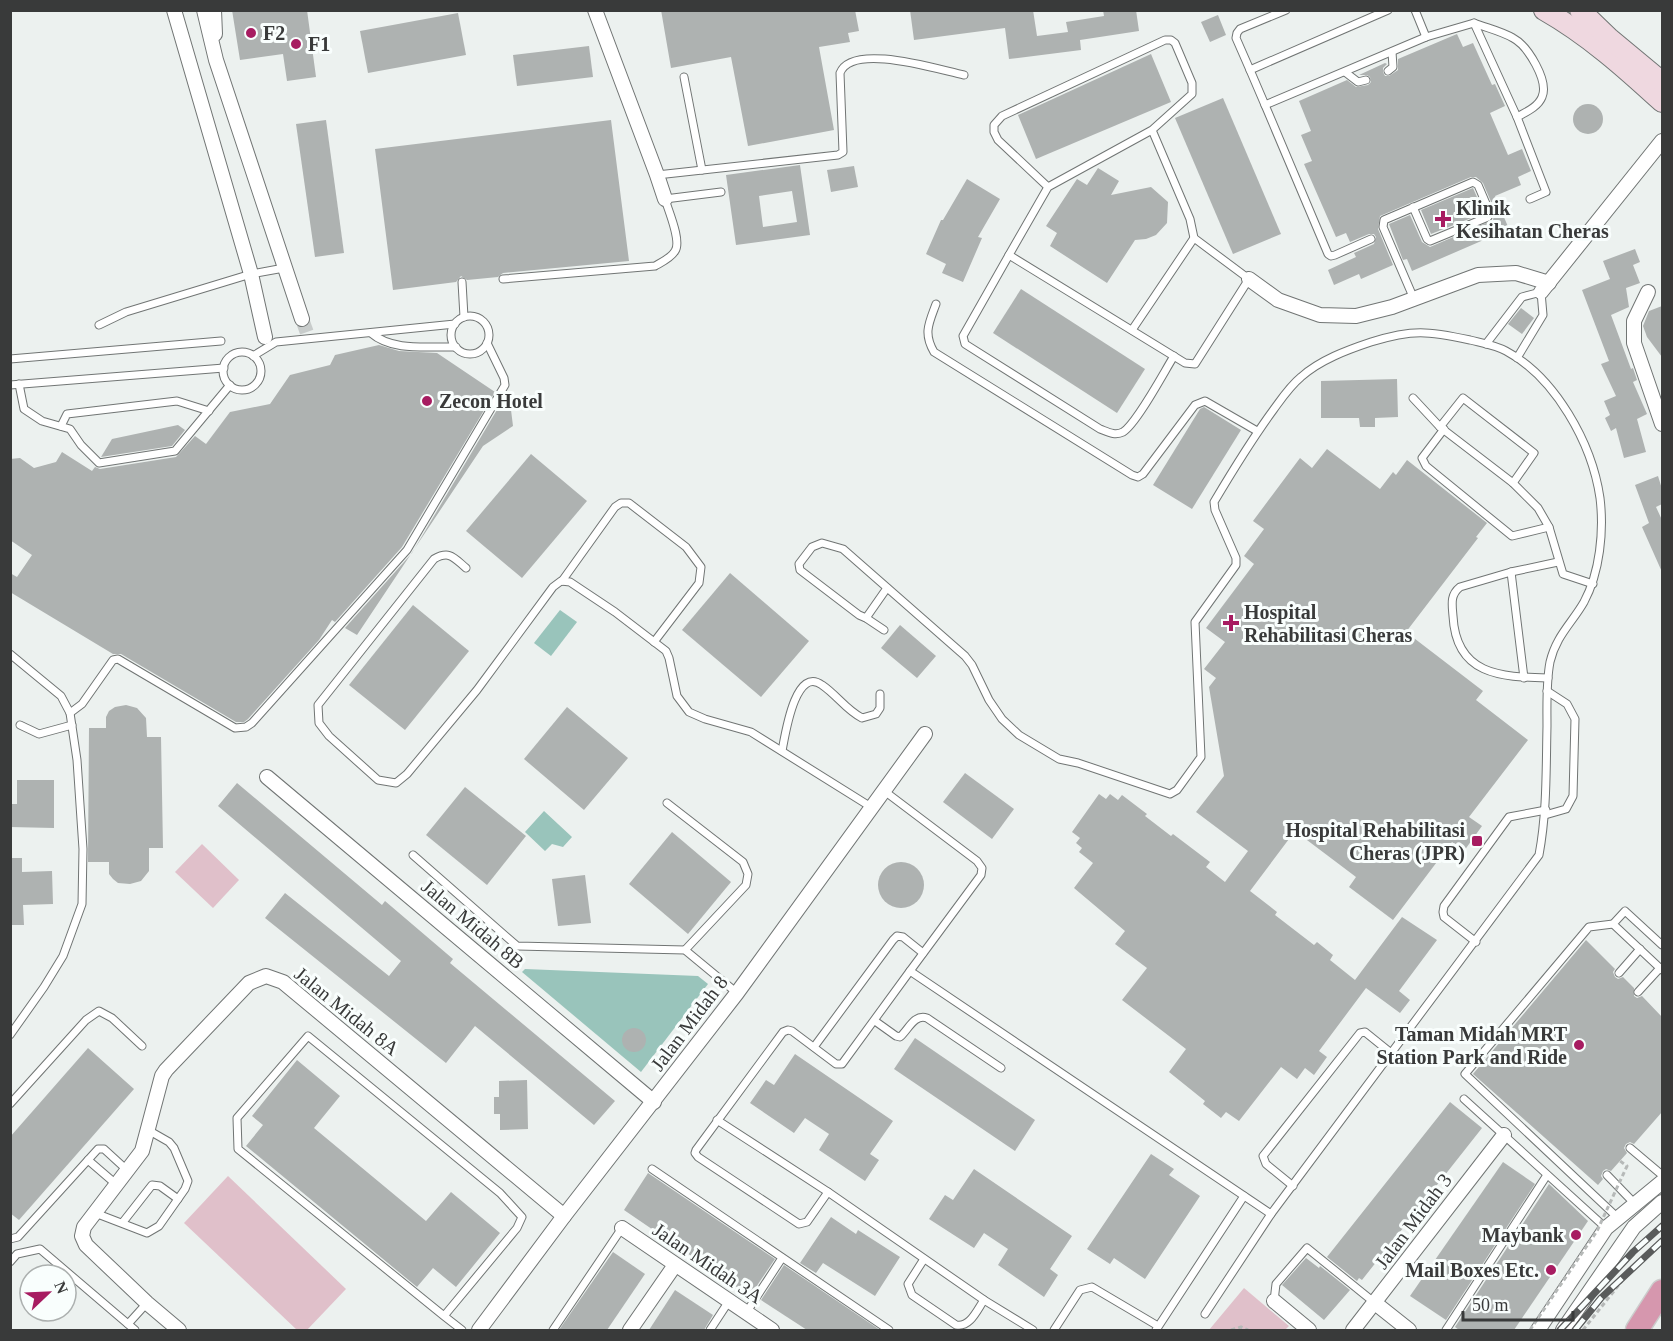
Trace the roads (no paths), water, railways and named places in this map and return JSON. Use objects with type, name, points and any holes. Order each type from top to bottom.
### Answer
[{"type":"highway","points":[[1637,1330],[1662,1291]]},
{"type":"main road","points":[[1544,10],[1610,55],[1662,102]]},
{"type":"main road","points":[[1582,10],[1610,28],[1662,70]]},
{"type":"main road","points":[[1582,10],[1609,38],[1662,82]]},
{"type":"street","points":[[174,10],[251,274],[265,337]]},
{"type":"street","points":[[204,10],[216,60],[302,319]]},
{"type":"street","points":[[214,10],[216,60]]},
{"type":"street","points":[[595,10],[664,199]]},
{"type":"street","points":[[1249,279],[1278,300],[1320,315],[1356,316],[1414,299],[1478,275],[1516,273],[1545,287],[1662,141]]},
{"type":"street","points":[[1648,292],[1634,321],[1634,344],[1662,424]]},
{"type":"street","name":"Jalan Midah 8","points":[[479,1330],[564,1216],[737,993],[925,734]]},
{"type":"street","name":"Jalan Midah 8B","points":[[267,777],[654,1102]]},
{"type":"street","name":"Jalan Midah 8A","points":[[179,1330],[86,1245],[82,1236],[84,1227],[142,1151],[162,1076],[166,1070],[249,984],[266,976],[283,982],[564,1216]]},
{"type":"street","name":"Jalan Midah 3","points":[[1353,1330],[1504,1135]]},
{"type":"street","points":[[1538,1330],[1606,1228],[1662,1182]]},
{"type":"street","points":[[1563,1330],[1634,1227],[1662,1202]]},
{"type":"street","name":"Jalan Midah 3A","points":[[622,1228],[772,1330]]},
{"type":"street","points":[[630,1330],[675,1265]]},
{"type":"street","points":[[1274,1301],[1309,1330]]},
{"type":"street","points":[[1375,1303],[1409,1330]]},
{"type":"lane","points":[[1286,10],[1240,29],[1236,38],[1328,254],[1335,255],[1371,239]]},
{"type":"lane","points":[[1250,70],[1388,10]]},
{"type":"lane","points":[[1415,10],[1426,37]]},
{"type":"lane","points":[[1265,105],[1426,37],[1474,23],[1515,39],[1533,59],[1544,92],[1541,100],[1534,107],[1517,117]]},
{"type":"lane","points":[[1474,23],[1517,117],[1546,192],[1530,199]]},
{"type":"lane","points":[[1048,187],[998,140],[994,132],[994,125],[1002,116],[1165,40],[1171,40],[1175,44],[1193,89],[1192,94],[1152,130],[1048,187],[963,336],[965,344],[1100,429],[1112,434],[1122,433],[1132,423],[1174,356]]},
{"type":"lane","points":[[1388,71],[1393,66],[1392,52]]},
{"type":"lane","points":[[657,175],[838,155],[843,152],[840,73],[843,66],[849,62],[877,57],[964,75]]},
{"type":"lane","points":[[1345,72],[1358,82],[1366,80]]},
{"type":"lane","points":[[684,77],[702,170]]},
{"type":"lane","points":[[1009,255],[1185,363],[1195,363],[1249,279],[1194,238],[1190,219],[1152,130]]},
{"type":"lane","points":[[1413,207],[1430,241],[1488,217],[1490,213],[1478,185],[1473,182],[1413,207],[1384,220],[1414,299]]},
{"type":"lane","points":[[503,279],[655,266],[668,259],[677,250],[678,241],[664,199],[721,192]]},
{"type":"lane","points":[[1132,330],[1194,238]]},
{"type":"lane","points":[[99,325],[126,312],[251,274],[284,268]]},
{"type":"lane","points":[[462,282],[464,317]]},
{"type":"lane","points":[[1485,344],[1521,297],[1545,287],[1543,315],[1517,358]]},
{"type":"lane","points":[[936,304],[926,332],[934,352],[1132,475],[1138,477],[1143,474],[1195,405],[1200,402],[1205,401],[1257,431]]},
{"type":"lane","points":[[253,356],[276,342],[455,324],[464,317],[476,317],[486,325],[489,331],[487,343],[483,348],[472,353],[466,353],[456,347],[394,345],[379,340],[371,333]]},
{"type":"lane","points":[[455,324],[452,336],[456,347]]},
{"type":"lane","points":[[884,630],[859,615],[801,570],[800,564],[812,547],[822,543],[843,549],[965,656],[972,665],[989,700],[1002,719],[1019,735],[1059,759],[1078,763],[1170,794],[1177,790],[1201,757],[1196,622],[1236,565],[1236,558],[1215,510],[1214,502],[1257,431],[1301,377],[1319,365],[1358,346],[1394,335],[1435,332],[1504,350],[1517,358],[1543,379],[1575,423],[1593,468],[1602,529],[1593,584],[1583,604],[1563,629],[1551,659],[1547,691],[1546,813],[1539,855],[1271,1215],[1205,1314]]},
{"type":"lane","points":[[10,359],[220,341]]},
{"type":"lane","points":[[70,713],[82,704],[113,660],[118,659],[235,728],[246,727],[252,723],[407,550],[505,385],[504,378],[487,343]]},
{"type":"lane","points":[[242,352],[253,356],[260,366],[260,378],[257,383],[241,390],[230,385],[224,374],[224,368],[230,357],[242,352]]},
{"type":"lane","points":[[224,368],[15,385],[24,409],[42,421],[70,429],[81,445],[99,463],[175,451],[230,385]]},
{"type":"lane","points":[[1413,398],[1442,428],[1513,483],[1539,508],[1549,527],[1563,574],[1593,584]]},
{"type":"lane","points":[[1513,483],[1534,453],[1463,398],[1422,458],[1426,466],[1512,536],[1549,527]]},
{"type":"lane","points":[[61,426],[67,414],[177,401],[209,411]]},
{"type":"lane","points":[[466,568],[451,555],[443,554],[434,560],[318,705],[319,723],[329,736],[378,780],[396,783],[407,774],[477,690],[553,587],[562,581],[615,507],[621,503],[628,503],[686,546],[701,567],[699,583],[654,642]]},
{"type":"lane","points":[[1548,678],[1497,675],[1481,668],[1462,651],[1454,628],[1452,597],[1460,587],[1511,572],[1558,562]]},
{"type":"lane","points":[[1511,572],[1524,678]]},
{"type":"lane","points":[[562,581],[570,582],[606,606],[666,651],[677,696],[689,712],[751,732],[871,807]]},
{"type":"lane","points":[[866,618],[887,588]]},
{"type":"lane","points":[[10,654],[61,696],[70,713],[83,849],[82,904],[63,956],[10,1035]]},
{"type":"lane","points":[[782,751],[792,706],[803,686],[809,682],[817,682],[823,686],[848,709],[862,718],[876,714],[880,708],[879,694]]},
{"type":"lane","points":[[1476,942],[1444,917],[1444,906],[1509,817],[1566,809],[1573,796],[1575,719],[1567,704],[1547,691]]},
{"type":"lane","points":[[20,726],[39,734],[72,725]]},
{"type":"lane","points":[[828,1192],[807,1222],[799,1224],[695,1153],[783,1032],[792,1031],[836,1064],[842,1064],[981,874],[982,868],[977,861],[883,790]]},
{"type":"lane","points":[[668,803],[743,862],[748,874],[746,885],[685,950]]},
{"type":"lane","points":[[413,855],[517,946],[685,950],[737,993]]},
{"type":"lane","points":[[1618,1219],[1465,1074],[1589,927],[1613,924],[1624,911],[1662,945]]},
{"type":"lane","points":[[1613,924],[1661,969],[1638,992]]},
{"type":"lane","points":[[814,1047],[897,936],[903,937],[923,953]]},
{"type":"lane","points":[[1619,973],[1640,949]]},
{"type":"lane","points":[[910,971],[1271,1215]]},
{"type":"lane","points":[[10,1104],[86,1020],[99,1011],[112,1018],[142,1046]]},
{"type":"lane","points":[[875,1021],[900,1037],[916,1018],[921,1016],[927,1018],[1001,1068]]},
{"type":"lane","points":[[1293,1186],[1266,1164],[1263,1156],[1360,1033],[1365,1032],[1391,1053]]},
{"type":"lane","points":[[444,1316],[517,1228],[522,1216],[500,1193],[308,1036],[237,1118],[238,1149],[444,1316],[462,1330]]},
{"type":"lane","points":[[1464,1098],[1606,1228]]},
{"type":"lane","points":[[717,1120],[828,1192],[984,1300],[1033,1330]]},
{"type":"lane","points":[[96,1213],[147,1233],[159,1226],[185,1189],[188,1181],[187,1175],[174,1148],[169,1142],[148,1130]]},
{"type":"lane","points":[[1630,1148],[1662,1175]]},
{"type":"lane","points":[[10,1239],[18,1237],[98,1149],[104,1149],[128,1171]]},
{"type":"lane","points":[[88,1160],[117,1185]]},
{"type":"lane","points":[[652,1170],[889,1330]]},
{"type":"lane","points":[[1446,1330],[1547,1175]]},
{"type":"lane","points":[[1607,1175],[1635,1204]]},
{"type":"lane","points":[[123,1222],[152,1185],[160,1186],[178,1199]]},
{"type":"lane","points":[[1054,1330],[1080,1290],[1092,1287],[1157,1328],[1244,1196]]},
{"type":"lane","points":[[553,1330],[622,1228]]},
{"type":"lane","points":[[1274,1301],[1276,1284],[1307,1248],[1375,1303]]},
{"type":"lane","points":[[10,1262],[17,1254],[40,1249],[135,1330]]},
{"type":"lane","points":[[746,1313],[782,1258]]},
{"type":"lane","points":[[924,1259],[908,1284],[908,1290],[912,1295],[956,1325],[962,1326],[967,1323],[984,1300]]},
{"type":"lane","points":[[710,1330],[729,1301]]},
{"type":"lane","points":[[128,1324],[147,1303]]},
{"type":"tunnel","points":[[302,319],[307,333]]},
{"type":"railway","points":[[1560,1330],[1633,1252],[1662,1226]]},
{"type":"railway","points":[[1575,1330],[1601,1298],[1662,1241]]},
{"type":"place","name":"F2","points":[[251,33]]},
{"type":"place","name":"F1","points":[[296,44]]},
{"type":"place","name":"Klinik Kesihatan Cheras","points":[[1443,219]]},
{"type":"place","name":"Zecon Hotel","points":[[427,401]]},
{"type":"place","name":"Hospital Rehabilitasi Cheras","points":[[1231,623]]},
{"type":"place","name":"Hospital Rehabilitasi Cheras (JPR)","points":[[1477,841]]},
{"type":"place","name":"Taman Midah MRT Station Park and Ride","points":[[1579,1045]]},
{"type":"place","name":"Maybank","points":[[1576,1235]]},
{"type":"place","name":"Mail Boxes Etc.","points":[[1551,1270]]}]
